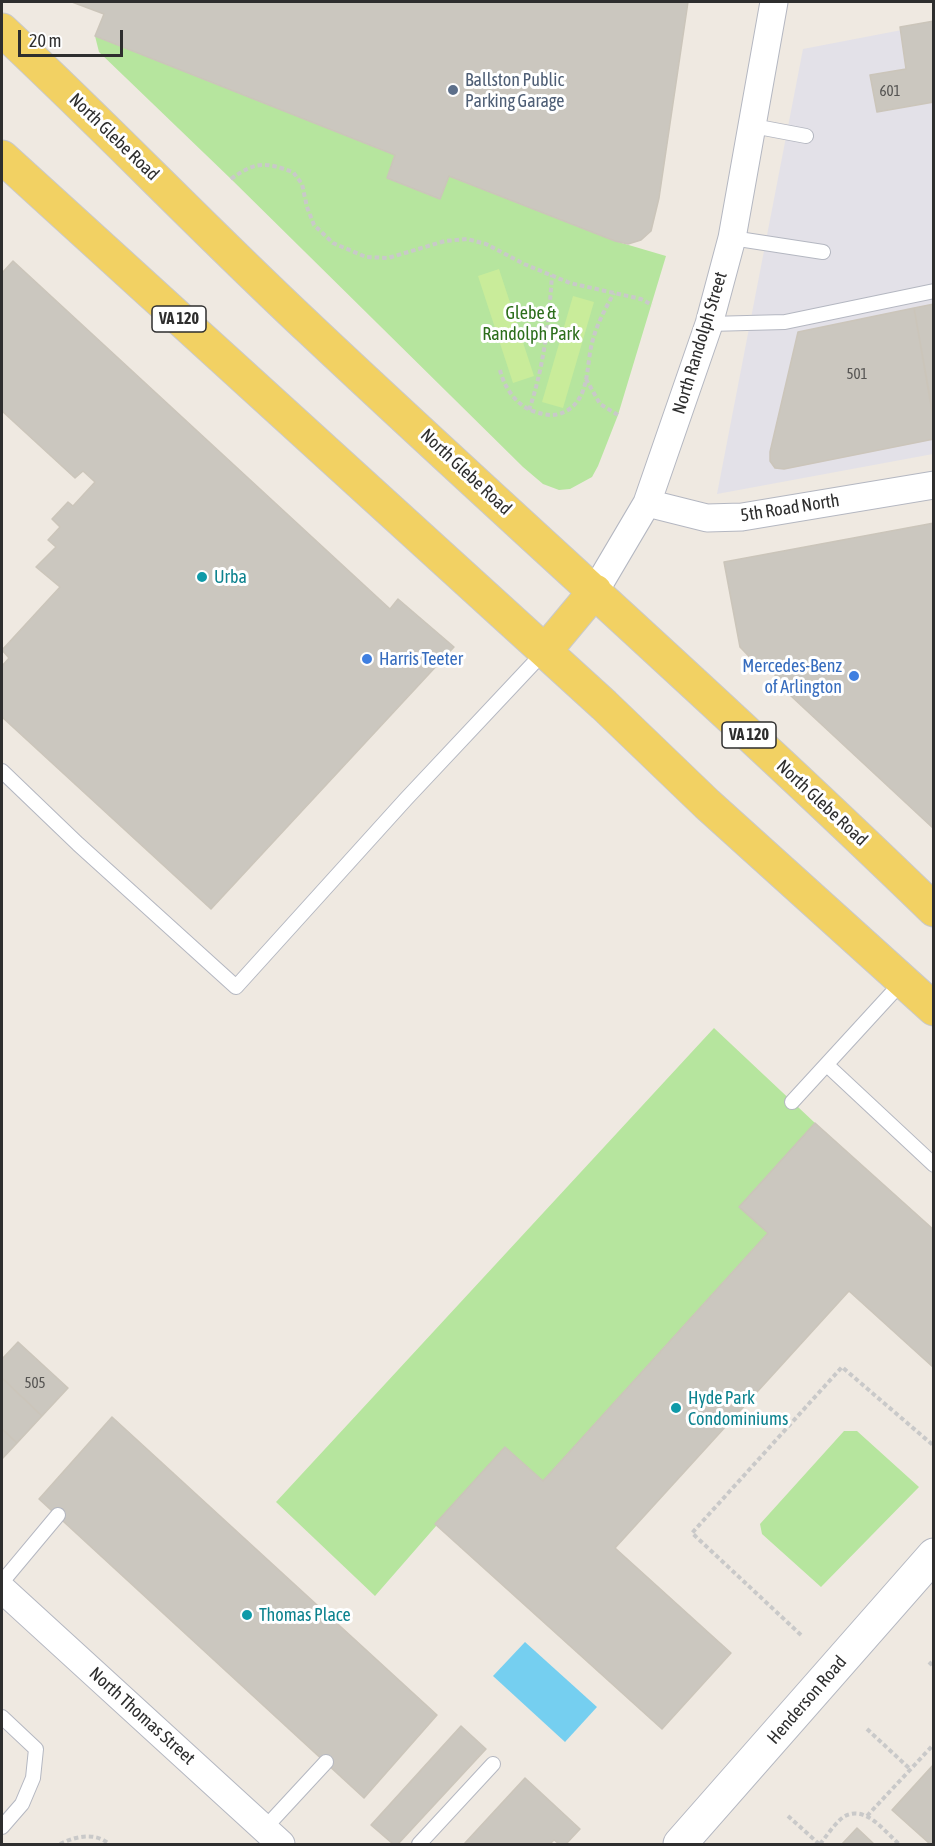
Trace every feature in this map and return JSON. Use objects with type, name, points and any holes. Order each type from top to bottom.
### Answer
[{"type":"main road","name":"North Glebe Road","points":[[2,30],[82,105],[310,329],[595,591],[833,813],[933,910]]},
{"type":"main road","name":"VA 120","points":[[2,157],[604,705],[706,804],[933,1009]]},
{"type":"main road","name":"North Randolph Street","points":[[544,651],[595,591]]},
{"type":"street","name":"North Randolph Street","points":[[595,591],[647,503],[709,324],[732,238],[774,2]]},
{"type":"street","name":"5th Road North","points":[[647,503],[707,518],[742,517],[933,485]]},
{"type":"street","name":"Henderson Road","points":[[680,1845],[933,1556]]},
{"type":"street","name":"North Thomas Street","points":[[2,1589],[273,1837]]},
{"type":"lane","points":[[753,126],[806,136]]},
{"type":"lane","points":[[732,238],[823,252]]},
{"type":"lane","points":[[709,324],[785,322],[933,291]]},
{"type":"lane","points":[[2,771],[78,844],[236,987],[384,822],[544,651]]},
{"type":"lane","points":[[792,1102],[903,981]]},
{"type":"lane","points":[[827,1065],[933,1165]]},
{"type":"lane","points":[[2,1582],[58,1515]]},
{"type":"lane","points":[[2,1717],[36,1749],[33,1778],[22,1804],[2,1827]]},
{"type":"lane","points":[[273,1837],[326,1762]]},
{"type":"lane","points":[[419,1845],[493,1764]]},
{"type":"path","points":[[231,179],[248,168],[264,164],[293,172],[302,184],[314,225],[333,243],[366,256],[388,258],[445,241],[467,239],[486,244],[570,283],[641,299],[652,305]]},
{"type":"path","points":[[529,410],[541,365],[550,308],[552,275]]},
{"type":"path","points":[[500,370],[503,381],[512,396],[529,410],[558,416],[577,404],[585,389],[592,342],[614,293]]},
{"type":"path","points":[[586,378],[600,404],[618,416]]},
{"type":"path","points":[[801,1635],[692,1533],[842,1367],[933,1446]]},
{"type":"path","points":[[929,1662],[933,1667]]},
{"type":"path","points":[[867,1729],[910,1769]]},
{"type":"path","points":[[867,1816],[933,1744]]},
{"type":"path","points":[[788,1816],[819,1845],[844,1816],[859,1813],[867,1816],[899,1845]]},
{"type":"path","points":[[60,1845],[73,1838],[92,1836],[109,1845]]},
{"type":"shaded area","points":[[933,24],[933,454],[717,494],[803,49]]},
{"type":"green space","name":"Glebe & Randolph Park","points":[[95,36],[395,155],[387,178],[440,199],[449,176],[615,241],[666,256],[618,415],[592,477],[570,489],[559,490],[543,484],[523,467],[99,52]]},
{"type":"green space","points":[[499,269],[534,376],[513,383],[478,276]]},
{"type":"green space","points":[[573,296],[594,302],[563,408],[542,402]]},
{"type":"green space","points":[[714,1028],[815,1123],[768,1233],[543,1481],[505,1447],[375,1596],[276,1502]]},
{"type":"green space","points":[[844,1431],[857,1431],[919,1487],[821,1587],[762,1534],[760,1524]]},
{"type":"water","points":[[525,1642],[597,1707],[565,1742],[493,1676]]},
{"type":"building","name":"Ballston Public Parking Garage","points":[[72,2],[688,2],[659,198],[651,231],[641,240],[628,244],[615,241],[449,176],[440,199],[387,178],[395,155],[95,36],[104,14]]},
{"type":"building","points":[[934,21],[934,102],[877,112],[870,75],[906,69],[900,27]]},
{"type":"building","name":"Urba","points":[[13,261],[390,609],[398,599],[454,647],[211,909],[2,717],[2,666],[9,658],[2,650],[60,587],[36,567],[56,547],[48,540],[60,527],[52,519],[68,502],[73,506],[95,482],[83,471],[75,478],[2,411],[2,273]]},
{"type":"building","points":[[934,304],[934,417],[933,417],[914,308]]},
{"type":"building","points":[[914,308],[934,420],[934,439],[784,469],[775,468],[770,461],[770,452],[798,332]]},
{"type":"building","name":"Mercedes-Benz of Arlington","points":[[934,523],[934,829],[777,683],[773,667],[761,669],[740,647],[724,562]]},
{"type":"building","name":"Hyde Park Condominiums","points":[[815,1123],[934,1230],[934,1368],[849,1291],[615,1548],[731,1653],[662,1729],[435,1524],[505,1447],[543,1481],[768,1233],[739,1207]]},
{"type":"building","points":[[18,1342],[68,1388],[42,1416],[2,1378],[2,1359]]},
{"type":"building","points":[[2,1378],[42,1416],[17,1443],[2,1429]]},
{"type":"building","name":"Thomas Place","points":[[112,1417],[437,1715],[364,1798],[39,1499]]},
{"type":"building","points":[[2,1429],[17,1443],[2,1459]]},
{"type":"building","points":[[461,1726],[486,1749],[398,1844],[393,1844],[371,1825]]},
{"type":"building","points":[[934,1764],[934,1843],[930,1844],[892,1810]]},
{"type":"building","points":[[525,1778],[580,1829],[566,1844],[559,1844],[554,1840],[550,1844],[464,1844]]},
{"type":"building","points":[[857,1828],[874,1844],[842,1844]]},
{"type":"place","name":"Ballston Public Parking Garage","points":[[453,90]]},
{"type":"place","name":"Urba","points":[[202,577]]},
{"type":"place","name":"Harris Teeter","points":[[367,659]]},
{"type":"place","name":"Mercedes-Benz of Arlington","points":[[854,676]]},
{"type":"place","name":"Hyde Park Condominiums","points":[[676,1408]]},
{"type":"place","name":"Thomas Place","points":[[247,1615]]}]
